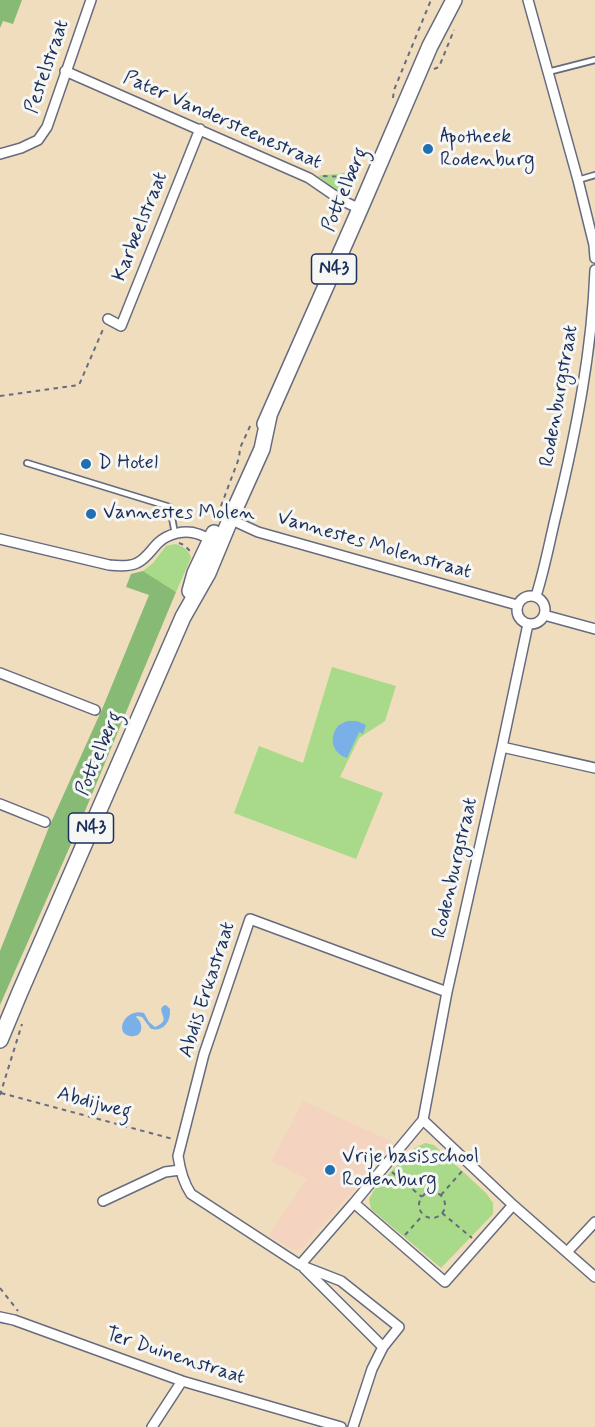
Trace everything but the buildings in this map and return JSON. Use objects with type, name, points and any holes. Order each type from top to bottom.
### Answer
[{"type":"main road","name":"Pottelberg","points":[[430,46],[443,0]]},
{"type":"main road","name":"Pottelberg","points":[[0,1040],[183,617],[195,573],[215,542],[254,445],[269,416],[430,46],[454,0]]},
{"type":"street","name":"Pestelstraat","points":[[0,154],[38,140],[47,127],[91,0]]},
{"type":"street","points":[[528,0],[578,180],[595,258]]},
{"type":"street","name":"Pater Vandersteenestraat","points":[[65,71],[309,178],[341,200],[360,209]]},
{"type":"street","name":"Karbeelstraat","points":[[108,319],[121,326],[200,129]]},
{"type":"street","name":"Rodenburgstraat","points":[[536,596],[574,437],[595,295],[595,270]]},
{"type":"street","name":"Vannestes Molenstraat","points":[[224,517],[258,532],[517,605]]},
{"type":"street","points":[[0,539],[122,567],[136,564],[168,536],[196,533],[215,542]]},
{"type":"street","points":[[527,596],[536,596],[544,604],[544,615],[539,622],[528,624],[517,614],[517,605],[527,596]]},
{"type":"street","points":[[544,615],[595,629]]},
{"type":"street","name":"Rodenburgstraat","points":[[423,1120],[447,992],[528,624]]},
{"type":"street","points":[[0,672],[95,710]]},
{"type":"street","points":[[502,747],[595,768]]},
{"type":"street","points":[[0,804],[45,822]]},
{"type":"street","name":"Abdis Erkastraat","points":[[180,1170],[178,1156],[181,1141],[204,1054],[250,919],[447,992]]},
{"type":"street","points":[[300,1264],[423,1120],[513,1205],[595,1277]]},
{"type":"street","points":[[103,1201],[165,1172],[180,1170],[184,1184],[191,1194],[300,1264],[342,1281],[399,1328],[384,1347],[372,1369],[353,1427]]},
{"type":"street","points":[[354,1203],[446,1282],[513,1205]]},
{"type":"street","points":[[567,1252],[595,1222]]},
{"type":"street","points":[[300,1264],[384,1347]]},
{"type":"street","name":"Ter Duinenstraat","points":[[0,1317],[14,1320],[182,1381],[341,1427]]},
{"type":"street","points":[[152,1427],[182,1381]]},
{"type":"lane","points":[[548,72],[595,60]]},
{"type":"lane","points":[[578,180],[595,175]]},
{"type":"lane","points":[[27,463],[170,507],[176,534]]},
{"type":"path","points":[[309,178],[325,175],[358,181]]},
{"type":"path","points":[[0,396],[79,385],[108,319]]},
{"type":"path","points":[[224,517],[239,458]]},
{"type":"path","points":[[161,540],[184,545],[194,558]]},
{"type":"path","name":"Abdijweg","points":[[0,1094],[181,1141]]},
{"type":"path","points":[[441,1195],[469,1163]]},
{"type":"path","points":[[385,1166],[422,1197]]},
{"type":"path","points":[[430,1192],[441,1195],[445,1204],[442,1213],[435,1217],[424,1215],[419,1206],[422,1197],[430,1192]]},
{"type":"path","points":[[442,1213],[478,1243]]},
{"type":"path","points":[[399,1242],[424,1215]]},
{"type":"path","points":[[0,1288],[22,1314]]},
{"type":"shaded area","name":"Vrije basisschool Rodenburg","points":[[303,1101],[395,1143],[301,1249],[292,1250],[269,1235],[307,1179],[272,1161]]},
{"type":"green space","points":[[0,0],[22,0],[13,24],[3,21],[0,28]]},
{"type":"green space","points":[[360,169],[347,195],[342,195],[318,176],[338,174]]},
{"type":"green space","points":[[175,544],[185,549],[191,558],[176,592],[143,571],[153,563],[166,546]]},
{"type":"green space","points":[[143,571],[176,592],[75,835],[0,1005],[0,951],[49,827],[103,707],[149,595],[126,587],[131,574]]},
{"type":"green space","points":[[332,667],[396,686],[385,721],[359,738],[340,777],[383,793],[356,859],[234,813],[259,746],[303,763]]},
{"type":"green space","points":[[425,1143],[434,1145],[486,1193],[493,1203],[493,1214],[441,1268],[371,1209],[369,1199],[376,1187],[413,1149]]},
{"type":"water","points":[[347,721],[357,721],[366,725],[363,734],[359,732],[347,758],[335,749],[333,736],[338,726]]},
{"type":"water","points":[[166,1005],[170,1009],[168,1021],[160,1029],[151,1029],[142,1017],[137,1016],[141,1026],[138,1035],[130,1036],[123,1031],[124,1022],[131,1014],[137,1012],[144,1013],[155,1027],[159,1025],[164,1020],[161,1009]]},
{"type":"place","name":"Apotheek Rodenburg","points":[[428,149]]},
{"type":"place","name":"D Hotel","points":[[86,464]]},
{"type":"place","name":"Vannestes Molen","points":[[91,514]]},
{"type":"place","name":"Vrije basisschool Rodenburg","points":[[330,1170]]}]
